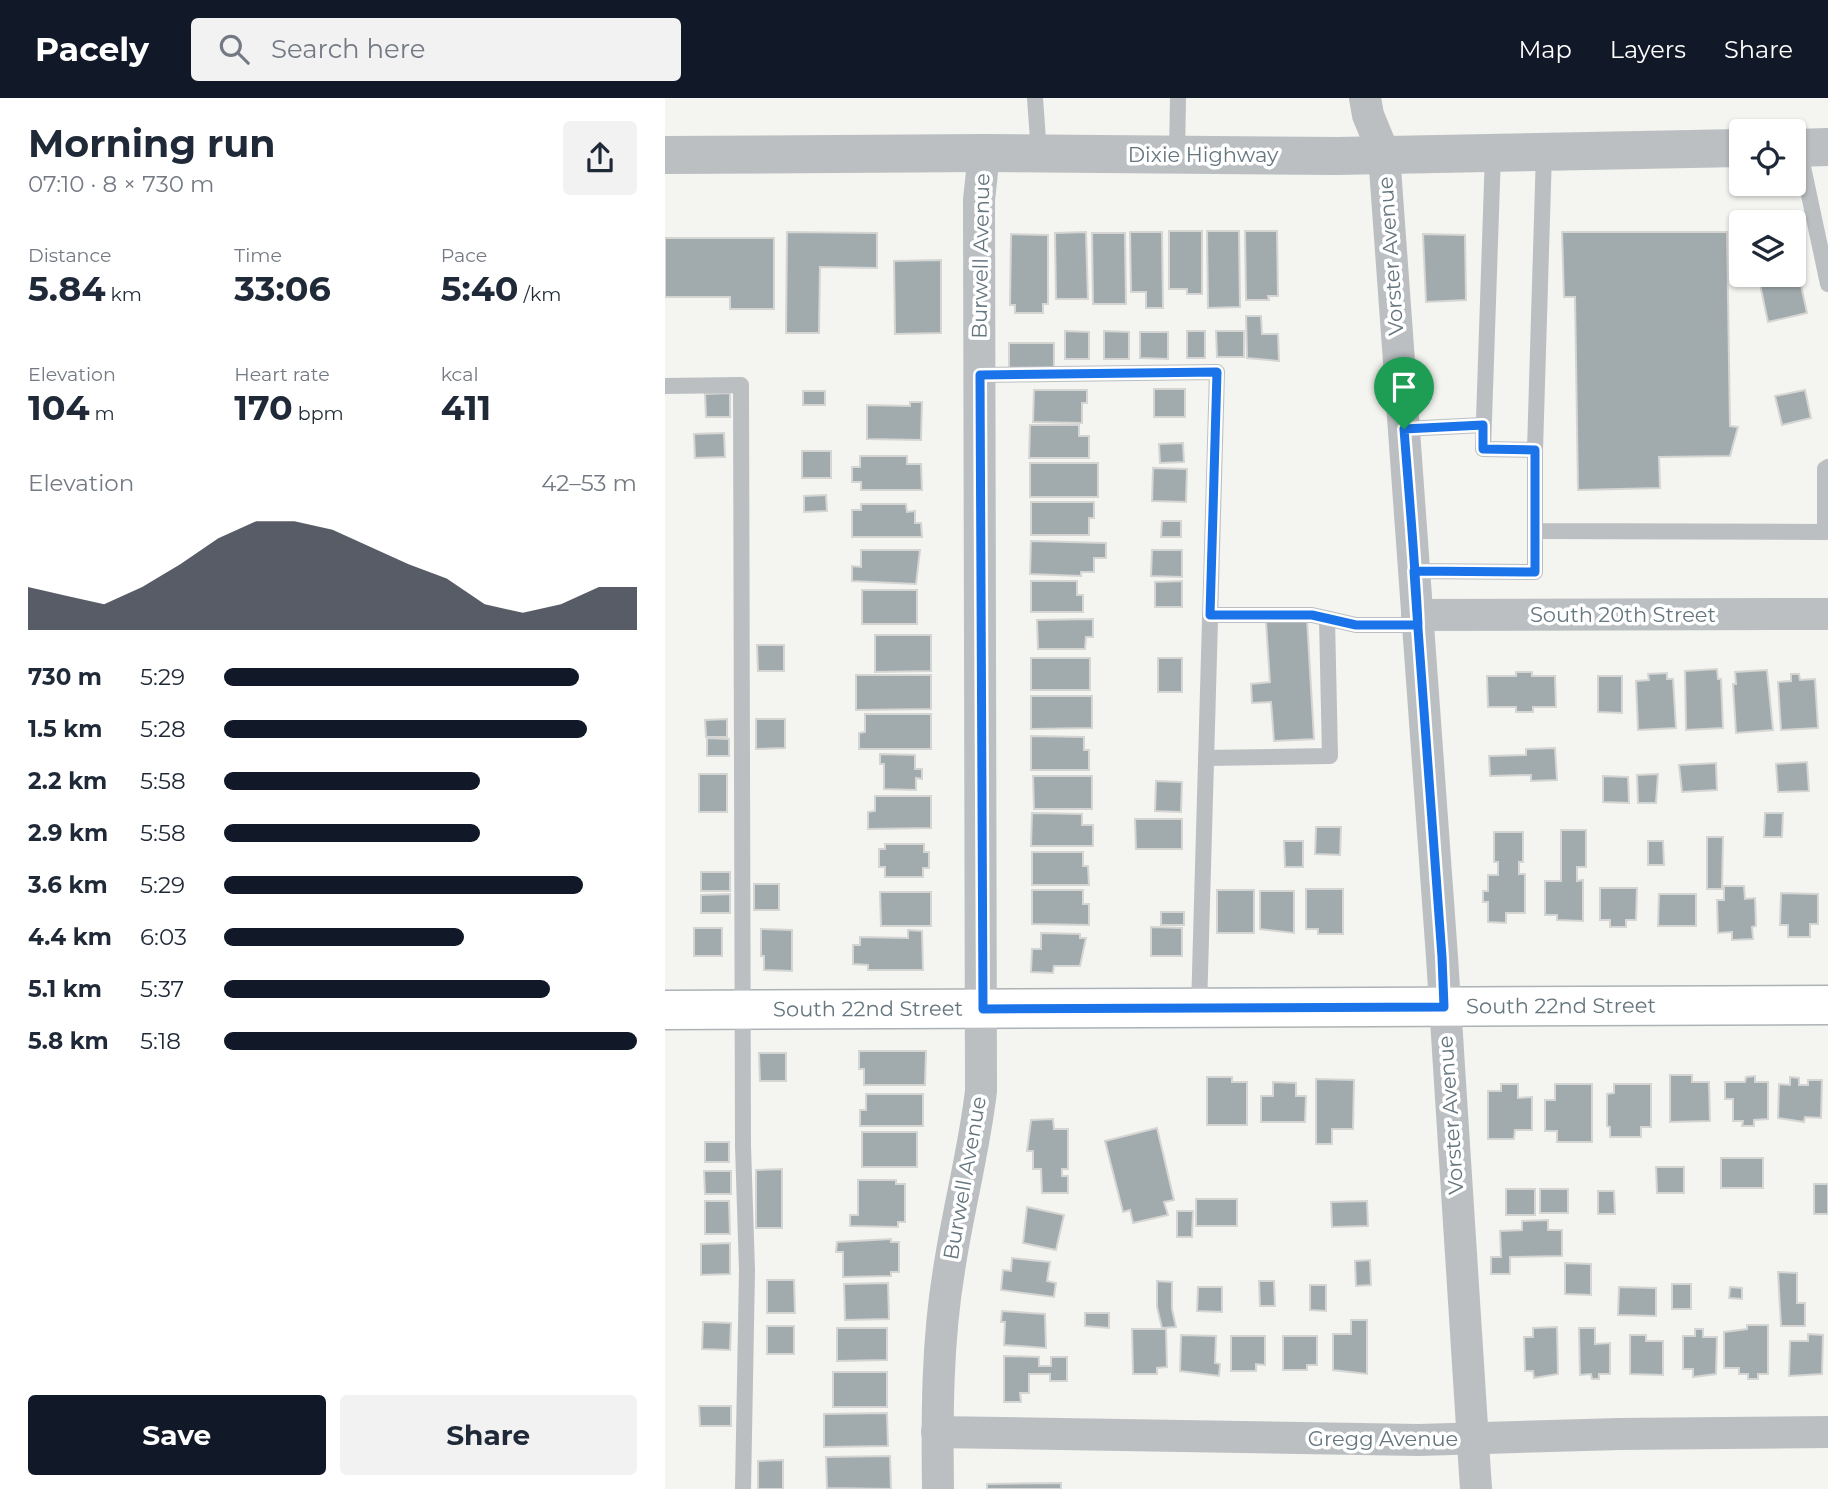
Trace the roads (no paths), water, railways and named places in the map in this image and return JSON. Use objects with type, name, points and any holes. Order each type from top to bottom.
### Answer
[{"type":"main road","name":"South 22nd Street","points":[[665,1010],[1828,1005]]},
{"type":"street","name":"Vorster Avenue","points":[[1365,98],[1368,115],[1384,154],[1476,1489]]},
{"type":"street","name":"Dixie Highway","points":[[665,155],[1384,154],[1729,148]]},
{"type":"street","name":"Burwell Avenue","points":[[938,1489],[939,1356],[949,1269],[974,1149],[981,1091],[983,1009],[979,200],[984,153]]},
{"type":"street","name":"South 20th Street","points":[[1418,620],[1828,614]]},
{"type":"street","name":"Gregg Avenue","points":[[937,1432],[1472,1440],[1619,1434],[1828,1432]]},
{"type":"lane","points":[[1035,98],[1039,154]]},
{"type":"lane","points":[[1177,155],[1178,98]]},
{"type":"lane","points":[[1807,148],[1828,284]]},
{"type":"lane","points":[[1414,571],[1535,572],[1535,450],[1544,150]]},
{"type":"lane","points":[[1493,151],[1483,449],[1535,450]]},
{"type":"lane","points":[[980,375],[1217,372],[1199,1009]]},
{"type":"lane","points":[[665,386],[741,385],[747,1270],[743,1489]]},
{"type":"lane","points":[[1404,429],[1483,425]]},
{"type":"lane","points":[[1535,531],[1825,532],[1825,469],[1828,467]]},
{"type":"lane","points":[[1210,615],[1312,615],[1356,625],[1418,620]]},
{"type":"lane","points":[[1206,758],[1330,757],[1327,619]]}]
